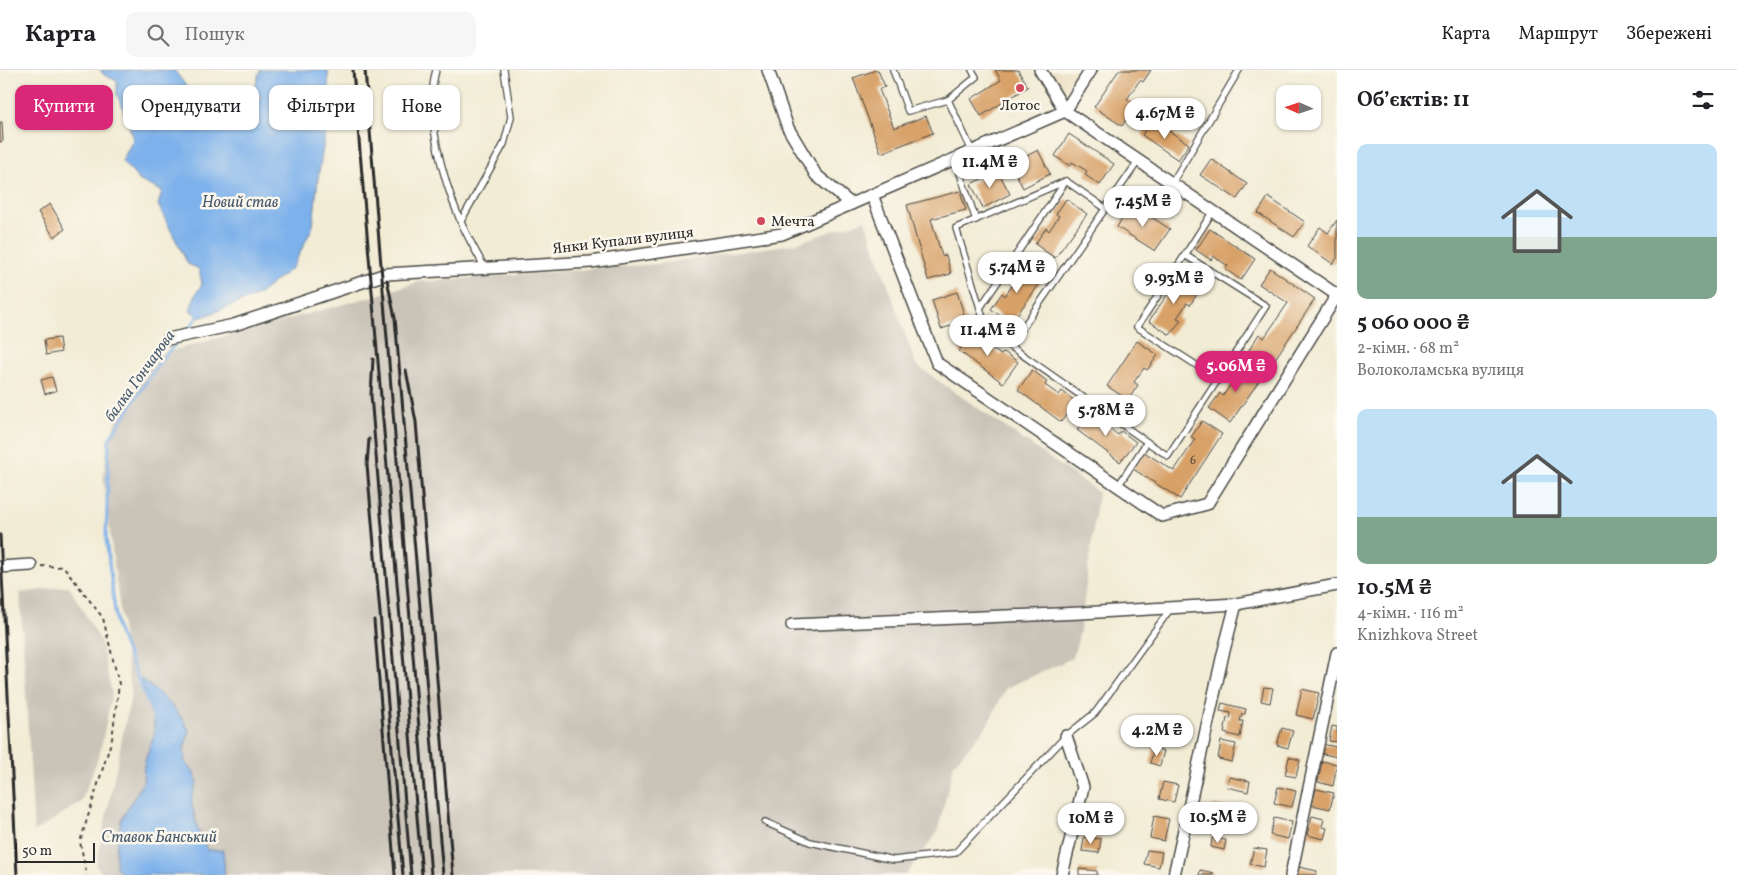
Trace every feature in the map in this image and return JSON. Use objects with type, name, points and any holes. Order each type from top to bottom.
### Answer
[{"type":"street","points":[[768,70],[788,128],[816,175],[851,204]]},
{"type":"street","points":[[872,194],[937,363],[1162,516],[1207,504],[1337,295],[1065,111],[1040,70]]},
{"type":"street","points":[[1065,111],[1091,70]]},
{"type":"street","name":"Янки Купали вулиця","points":[[168,339],[234,325],[386,274],[590,262],[782,234],[1065,111]]},
{"type":"street","points":[[0,567],[31,565]]},
{"type":"street","points":[[792,625],[1081,613],[1236,604],[1337,585]]},
{"type":"street","points":[[1174,875],[1236,604]]},
{"type":"street","points":[[1291,875],[1337,652]]},
{"type":"street","points":[[1062,875],[1083,787],[1066,736]]},
{"type":"lane","points":[[436,70],[432,97],[433,121],[445,177],[461,221],[484,268]]},
{"type":"lane","points":[[461,221],[504,144],[510,117],[504,70]]},
{"type":"lane","points":[[893,70],[908,111],[948,100],[976,77],[972,70]]},
{"type":"lane","points":[[1172,183],[1240,70]]},
{"type":"lane","points":[[948,100],[972,151]]},
{"type":"lane","points":[[955,159],[976,220]]},
{"type":"lane","points":[[1010,346],[1139,160]]},
{"type":"lane","points":[[1066,181],[1106,208]]},
{"type":"lane","points":[[1066,181],[956,228],[986,328],[1168,456],[1266,306],[1185,255]]},
{"type":"lane","points":[[980,308],[1066,181]]},
{"type":"lane","points":[[1213,211],[1137,327],[1218,379]]},
{"type":"lane","points":[[1118,486],[1148,442]]},
{"type":"lane","points":[[765,822],[810,842],[894,860],[955,853],[1066,736],[1095,713],[1171,608]]},
{"type":"path","points":[[31,565],[64,567],[103,618],[119,684],[112,739],[80,842],[87,875]]},
{"type":"shaded area","points":[[1051,70],[1078,70],[1065,91]]},
{"type":"shaded area","points":[[865,220],[916,365],[1098,492],[1080,631],[1073,658],[1006,688],[987,726],[954,764],[937,833],[906,875],[105,875],[96,866],[131,695],[103,478],[109,438],[145,358],[377,295],[418,282],[657,264],[794,244]]},
{"type":"shaded area","points":[[69,586],[100,640],[112,693],[100,753],[81,802],[34,832],[20,593]]},
{"type":"water","name":"Новий став","points":[[100,70],[174,70],[185,85],[123,85],[123,109],[117,95],[117,81],[104,75]]},
{"type":"water","name":"Новий став","points":[[260,70],[328,70],[329,85],[269,85],[269,130],[326,130],[313,226],[293,267],[258,295],[200,318],[190,310],[202,284],[199,269],[188,264],[158,205],[162,191],[140,181],[122,161],[133,140],[130,130],[259,130],[259,100],[261,98],[259,85],[256,85]]},
{"type":"water","name":"Ставок Банський","points":[[140,678],[174,708],[189,730],[184,750],[185,762],[194,773],[197,782],[191,800],[198,830],[207,850],[223,850],[225,875],[123,875],[116,867],[116,848],[121,820],[143,782],[144,764],[154,735],[154,718]]},
{"type":"building","points":[[878,70],[885,87],[879,89],[894,128],[926,116],[933,133],[881,153],[853,78]]},
{"type":"building","points":[[995,70],[1018,70],[1028,87],[981,116],[971,99],[1001,80]]},
{"type":"building","points":[[1119,70],[1151,70],[1143,82],[1140,80],[1127,99],[1136,105],[1122,126],[1094,107]]},
{"type":"building","points":[[1152,120],[1189,144],[1178,160],[1142,135]]},
{"type":"building","points":[[0,122],[2,122],[3,141],[0,142]]},
{"type":"building","points":[[1069,134],[1114,164],[1100,185],[1085,175],[1087,171],[1072,162],[1070,166],[1055,156]]},
{"type":"building","points":[[1038,150],[1050,174],[1023,188],[1011,164]]},
{"type":"building","points":[[1211,159],[1247,184],[1237,199],[1200,175]]},
{"type":"building","points":[[998,171],[1010,194],[983,208],[971,184]]},
{"type":"building","points":[[960,191],[966,210],[931,219],[942,256],[946,255],[951,274],[928,280],[907,205]]},
{"type":"building","points":[[1268,197],[1305,222],[1294,237],[1258,213]]},
{"type":"building","points":[[1066,199],[1087,214],[1055,258],[1035,244],[1046,228],[1049,231],[1059,216],[1056,214]]},
{"type":"building","points":[[50,204],[65,229],[54,237],[38,212]]},
{"type":"building","points":[[1131,204],[1170,229],[1155,251],[1117,227]]},
{"type":"building","points":[[1337,220],[1337,258],[1333,264],[1307,246],[1320,227],[1328,233]]},
{"type":"building","points":[[1210,229],[1255,259],[1241,280],[1225,269],[1228,266],[1213,256],[1211,260],[1196,250]]},
{"type":"building","points":[[1022,264],[1043,279],[1011,323],[991,309],[1002,293],[1005,296],[1015,281],[1011,279]]},
{"type":"building","points":[[1270,268],[1315,299],[1271,365],[1249,350],[1259,334],[1264,338],[1288,303],[1259,284]]},
{"type":"building","points":[[1180,276],[1200,290],[1190,305],[1187,303],[1177,318],[1181,320],[1170,335],[1149,321]]},
{"type":"building","points":[[957,292],[966,321],[941,329],[932,300]]},
{"type":"building","points":[[974,330],[989,341],[987,345],[1001,355],[1004,352],[1018,362],[1003,383],[959,351]]},
{"type":"building","points":[[59,338],[61,352],[46,355],[44,340]]},
{"type":"building","points":[[1137,341],[1158,355],[1147,370],[1144,368],[1134,382],[1138,385],[1128,400],[1107,386]]},
{"type":"building","points":[[1240,363],[1261,378],[1230,423],[1209,408],[1220,393],[1223,396],[1233,381],[1230,378]]},
{"type":"building","points":[[1032,370],[1047,381],[1045,385],[1059,395],[1062,391],[1076,402],[1061,422],[1018,390]]},
{"type":"building","points":[[52,377],[56,391],[45,394],[41,380]]},
{"type":"building","points":[[1092,410],[1107,421],[1104,424],[1118,435],[1121,431],[1136,442],[1120,462],[1077,430]]},
{"type":"building","points":[[1202,421],[1222,434],[1180,499],[1133,469],[1144,452],[1174,471],[1195,439],[1191,437]]},
{"type":"building","points":[[1264,687],[1273,688],[1270,703],[1261,701]]},
{"type":"building","points":[[1302,689],[1319,693],[1313,719],[1296,715]]},
{"type":"building","points":[[1222,703],[1246,709],[1240,721],[1243,721],[1240,737],[1224,733],[1227,718],[1230,719],[1231,713],[1220,711]]},
{"type":"building","points":[[1332,726],[1337,727],[1337,742],[1329,741]]},
{"type":"building","points":[[1282,728],[1293,731],[1288,748],[1277,745]]},
{"type":"building","points":[[1221,741],[1236,744],[1232,762],[1218,759]]},
{"type":"building","points":[[1321,744],[1337,747],[1337,757],[1319,753]]},
{"type":"building","points":[[1154,748],[1164,751],[1160,766],[1150,763]]},
{"type":"building","points":[[1289,757],[1300,760],[1296,777],[1285,775]]},
{"type":"building","points":[[1322,761],[1337,764],[1333,786],[1318,782]]},
{"type":"building","points":[[1229,777],[1250,781],[1248,792],[1227,787]]},
{"type":"building","points":[[1163,782],[1178,785],[1174,802],[1159,799]]},
{"type":"building","points":[[1278,787],[1296,791],[1292,807],[1274,803]]},
{"type":"building","points":[[1316,789],[1334,793],[1330,809],[1312,805]]},
{"type":"building","points":[[1213,805],[1227,807],[1223,830],[1209,827]]},
{"type":"building","points":[[1154,816],[1169,819],[1164,841],[1150,838]]},
{"type":"building","points":[[1312,816],[1324,819],[1322,827],[1327,828],[1324,839],[1307,835]]},
{"type":"building","points":[[1274,818],[1292,822],[1288,839],[1270,835]]},
{"type":"building","points":[[1084,837],[1101,839],[1099,853],[1082,851]]},
{"type":"building","points":[[1212,838],[1226,840],[1224,850],[1211,847]]},
{"type":"building","points":[[1254,848],[1267,850],[1264,867],[1250,864]]},
{"type":"building","points":[[1147,850],[1162,852],[1159,867],[1144,864]]},
{"type":"building","points":[[1299,867],[1317,871],[1316,875],[1297,875]]},
{"type":"building","points":[[1079,869],[1097,871],[1097,875],[1079,875]]},
{"type":"building","points":[[1200,870],[1214,873],[1213,875],[1199,875]]},
{"type":"waterway","name":"балка Гончарова","points":[[187,331],[200,314]]},
{"type":"waterway","name":"балка Гончарова","points":[[155,720],[117,628],[106,538],[109,439],[161,360],[178,341]]},
{"type":"railway","points":[[353,70],[422,875]]},
{"type":"railway","points":[[365,70],[431,875]]},
{"type":"railway","points":[[387,280],[395,318],[443,875]]},
{"type":"railway","points":[[373,359],[371,395],[411,875]]},
{"type":"railway","points":[[406,370],[416,422],[453,875]]},
{"type":"railway","points":[[369,439],[367,465],[403,875]]},
{"type":"railway","points":[[0,535],[17,875]]},
{"type":"railway","points":[[374,620],[395,875]]},
{"type":"place","name":"Лотос","points":[[1020,88]]},
{"type":"place","name":"Мечта","points":[[761,221]]}]
